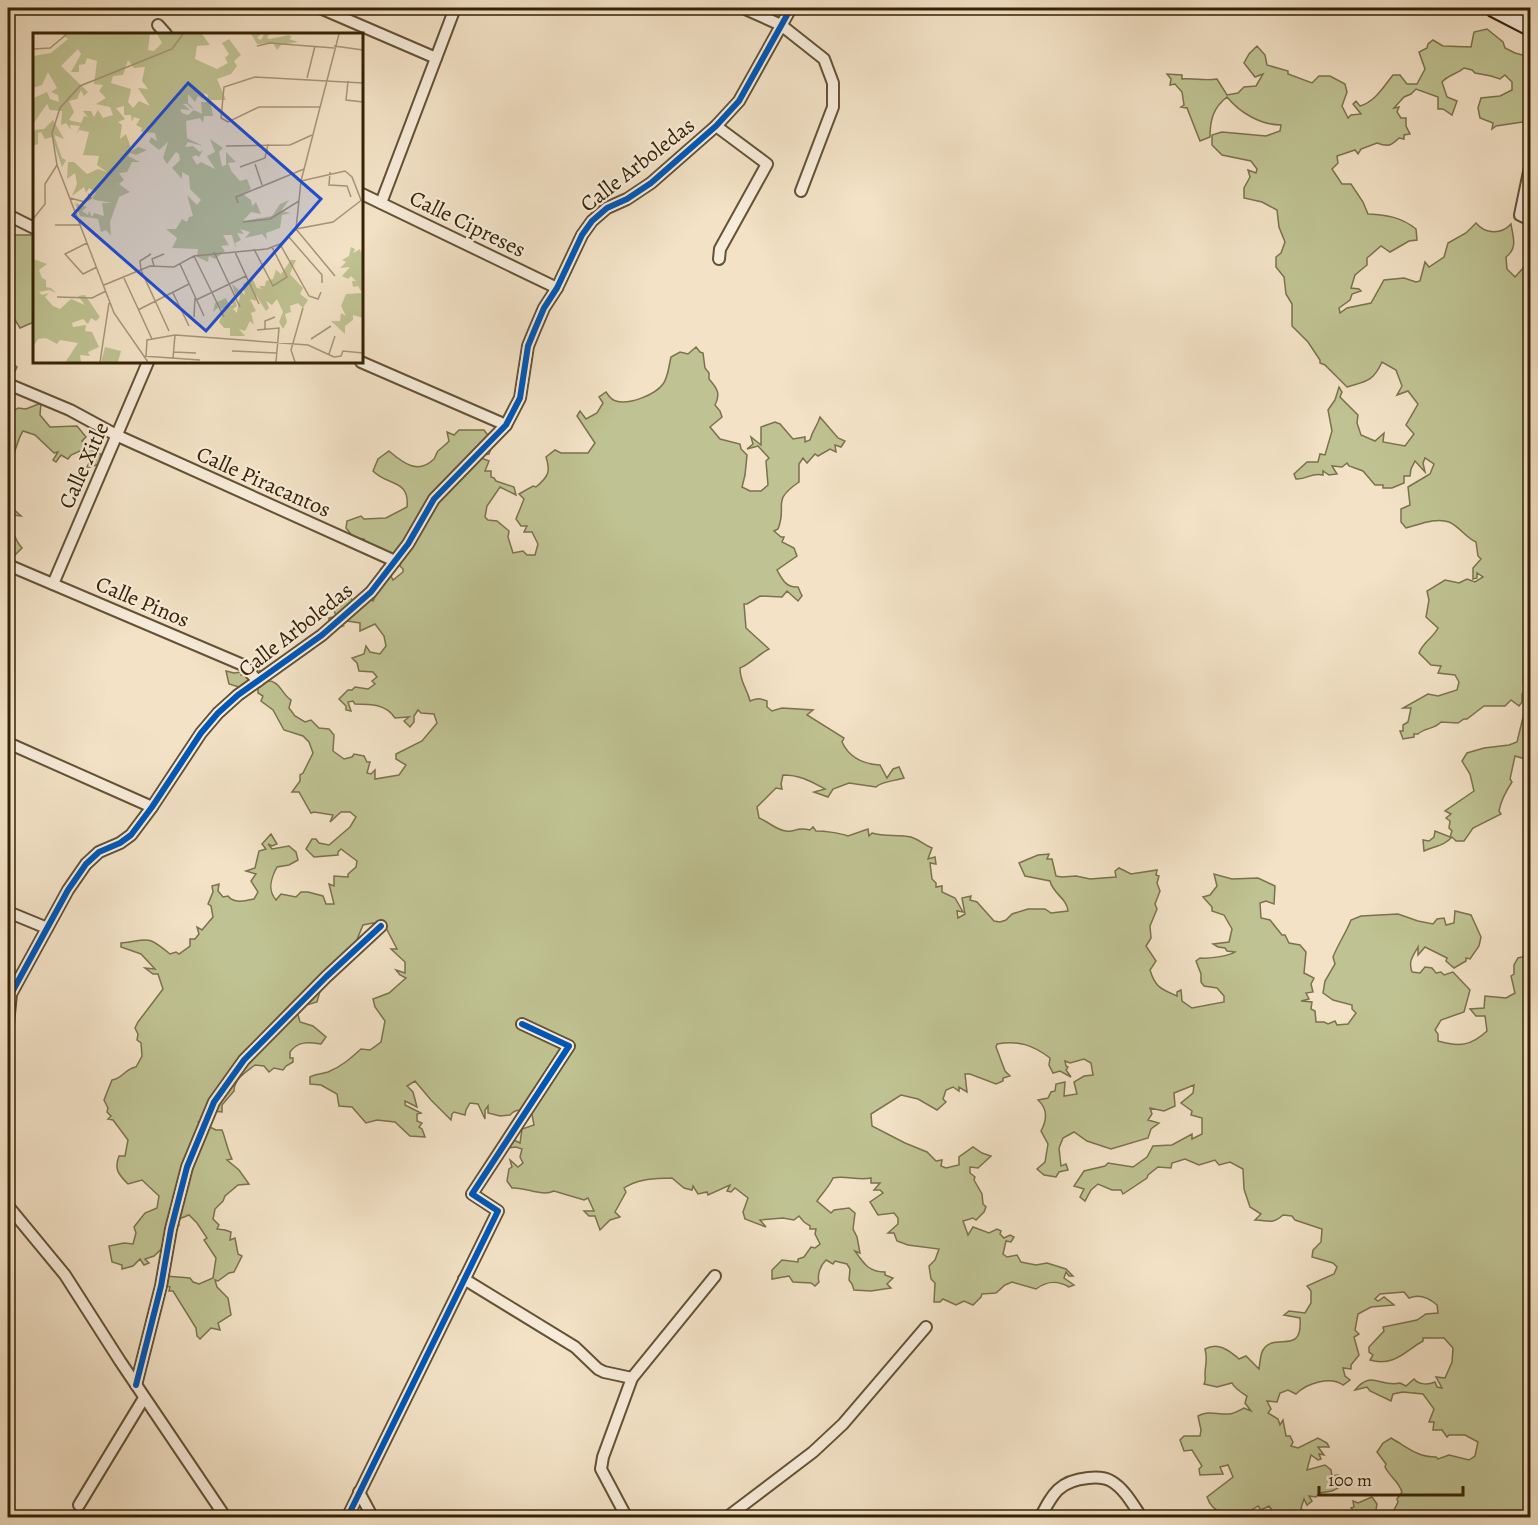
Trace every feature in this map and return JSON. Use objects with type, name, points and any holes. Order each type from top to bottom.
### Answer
[{"type":"main road","points":[[1493,8],[1530,27]]},
{"type":"street","points":[[320,8],[436,58]]},
{"type":"street","points":[[381,203],[455,8]]},
{"type":"street","points":[[743,8],[781,25],[824,59],[833,83],[833,107],[801,191]]},
{"type":"street","name":"Calle Arboledas","points":[[8,1024],[10,994],[68,890],[86,864],[99,852],[131,836],[201,733],[218,713],[322,635],[371,592],[408,544],[434,499],[506,425],[520,398],[528,346],[544,308],[557,288],[582,235],[592,221],[607,208],[627,199],[651,183],[716,126],[739,101],[791,8]]},
{"type":"street","points":[[158,25],[165,33]]},
{"type":"street","points":[[716,126],[766,164],[720,249],[719,259]]},
{"type":"street","points":[[1530,167],[1520,215],[1530,220]]},
{"type":"street","name":"Calle Cipreses","points":[[363,194],[557,288]]},
{"type":"street","points":[[8,215],[33,228]]},
{"type":"street","name":"Calle Xitle","points":[[53,584],[148,363]]},
{"type":"street","points":[[362,363],[506,425]]},
{"type":"street","name":"Calle Piracantos","points":[[8,384],[70,410],[118,436],[395,561]]},
{"type":"street","name":"Calle Pinos","points":[[8,565],[243,665],[258,681]]},
{"type":"street","points":[[8,743],[152,807]]},
{"type":"street","points":[[8,912],[47,928]]},
{"type":"street","points":[[136,1385],[187,1167],[214,1102],[244,1060],[326,977],[381,926]]},
{"type":"street","points":[[347,1518],[498,1211],[472,1194],[569,1046],[522,1024]]},
{"type":"street","points":[[8,1206],[65,1275],[144,1398],[226,1518]]},
{"type":"street","points":[[627,1518],[601,1469],[603,1457],[632,1378],[715,1275]]},
{"type":"street","points":[[464,1279],[575,1347],[598,1369],[632,1378]]},
{"type":"street","points":[[726,1518],[813,1452],[843,1424],[926,1327]]},
{"type":"street","points":[[79,1505],[144,1398]]},
{"type":"street","points":[[1040,1518],[1060,1486],[1074,1480],[1097,1477],[1110,1480],[1121,1489],[1142,1518]]},
{"type":"street","points":[[359,1492],[373,1518]]},
{"type":"green space","points":[[1487,29],[1503,42],[1505,48],[1530,57],[1530,121],[1496,126],[1492,129],[1493,123],[1480,118],[1478,108],[1481,98],[1500,96],[1512,90],[1512,82],[1505,75],[1500,79],[1464,68],[1442,82],[1447,97],[1457,101],[1452,115],[1443,109],[1438,109],[1438,97],[1416,89],[1394,108],[1399,107],[1397,112],[1401,118],[1406,118],[1406,126],[1410,134],[1404,135],[1404,139],[1399,138],[1389,145],[1377,143],[1361,149],[1358,154],[1355,150],[1337,156],[1338,163],[1332,169],[1342,184],[1351,184],[1368,214],[1388,216],[1405,222],[1416,229],[1417,240],[1409,241],[1390,252],[1381,246],[1367,258],[1367,265],[1355,275],[1351,288],[1361,291],[1352,294],[1350,300],[1339,308],[1340,313],[1347,308],[1371,303],[1384,280],[1404,278],[1420,281],[1425,262],[1429,267],[1444,257],[1448,243],[1466,233],[1476,223],[1493,232],[1503,230],[1511,224],[1514,242],[1510,254],[1506,257],[1507,269],[1515,277],[1525,266],[1530,266],[1530,673],[1524,677],[1523,681],[1528,686],[1522,694],[1522,702],[1519,706],[1511,700],[1505,706],[1484,706],[1458,723],[1441,722],[1414,734],[1414,737],[1403,739],[1400,731],[1403,731],[1403,725],[1408,722],[1411,708],[1403,708],[1428,694],[1438,696],[1457,690],[1459,682],[1455,675],[1438,673],[1441,666],[1431,665],[1419,653],[1438,628],[1426,617],[1429,600],[1427,591],[1445,580],[1459,583],[1467,579],[1475,582],[1483,577],[1477,573],[1477,578],[1473,579],[1473,568],[1481,559],[1478,556],[1476,542],[1449,522],[1433,521],[1406,528],[1401,522],[1401,509],[1410,505],[1408,487],[1430,474],[1434,464],[1425,458],[1423,463],[1425,472],[1415,461],[1410,476],[1404,476],[1404,483],[1392,488],[1375,485],[1363,471],[1347,463],[1342,467],[1332,466],[1337,474],[1329,475],[1323,471],[1323,475],[1315,474],[1296,479],[1294,474],[1307,462],[1318,462],[1320,454],[1325,455],[1332,431],[1328,410],[1335,400],[1339,387],[1342,392],[1340,397],[1358,415],[1357,423],[1361,435],[1375,441],[1384,433],[1383,442],[1405,446],[1414,434],[1406,425],[1418,404],[1408,391],[1397,395],[1402,386],[1396,370],[1382,362],[1372,377],[1347,387],[1325,365],[1320,363],[1308,342],[1292,326],[1292,304],[1286,294],[1284,277],[1276,267],[1276,257],[1281,253],[1285,242],[1279,227],[1277,210],[1262,202],[1244,198],[1244,188],[1250,177],[1248,170],[1256,173],[1257,169],[1251,161],[1222,155],[1212,145],[1212,135],[1222,132],[1266,136],[1280,131],[1281,125],[1266,123],[1251,117],[1227,97],[1213,115],[1210,137],[1200,141],[1187,108],[1181,107],[1184,105],[1182,92],[1175,84],[1170,85],[1171,79],[1167,74],[1182,75],[1182,79],[1217,79],[1227,95],[1238,93],[1244,87],[1256,86],[1263,74],[1255,77],[1244,63],[1257,46],[1265,55],[1267,65],[1288,71],[1288,74],[1312,83],[1319,76],[1330,76],[1345,84],[1347,92],[1342,106],[1348,118],[1351,115],[1361,114],[1353,104],[1356,101],[1360,106],[1370,101],[1393,75],[1400,75],[1407,84],[1417,84],[1425,69],[1419,52],[1427,48],[1433,40],[1443,46],[1471,47],[1474,32]]},
{"type":"green space","points":[[8,231],[15,235],[33,235],[33,322],[20,328],[14,318],[8,316]]},
{"type":"green space","points":[[10,344],[12,363],[17,367],[8,387],[8,345]]},
{"type":"green space","points":[[696,347],[703,353],[709,379],[717,391],[718,398],[715,405],[722,417],[710,427],[720,439],[740,444],[741,449],[747,455],[742,487],[750,491],[761,491],[768,485],[766,461],[769,458],[758,446],[747,449],[753,444],[751,437],[761,445],[761,427],[775,422],[780,424],[793,439],[805,437],[805,442],[810,440],[820,417],[838,438],[845,441],[841,447],[835,445],[836,452],[830,449],[818,456],[815,454],[807,463],[803,458],[799,464],[799,482],[782,499],[781,521],[778,529],[774,531],[784,537],[782,542],[794,548],[797,556],[777,570],[787,584],[798,587],[802,596],[798,601],[787,591],[782,597],[760,596],[744,604],[746,628],[769,649],[740,668],[741,678],[750,701],[758,699],[767,701],[767,707],[772,711],[782,708],[813,710],[807,715],[844,738],[842,742],[853,756],[868,763],[880,765],[887,778],[893,769],[899,767],[904,778],[885,782],[876,787],[849,783],[833,789],[828,797],[814,792],[825,789],[814,783],[800,777],[783,775],[782,789],[776,788],[757,807],[759,818],[786,831],[810,830],[813,827],[816,831],[848,836],[868,829],[869,836],[872,833],[906,836],[917,840],[932,848],[928,859],[935,857],[936,864],[930,863],[932,879],[936,887],[942,886],[942,892],[955,898],[963,912],[957,911],[958,918],[965,914],[962,898],[971,896],[970,900],[977,902],[994,921],[1000,922],[1012,914],[1028,909],[1045,909],[1051,913],[1068,911],[1050,881],[1025,876],[1019,863],[1038,855],[1049,854],[1047,859],[1052,859],[1056,876],[1062,877],[1076,876],[1090,879],[1116,877],[1115,871],[1119,868],[1131,874],[1157,870],[1156,875],[1159,876],[1157,883],[1160,891],[1155,904],[1157,909],[1150,926],[1151,938],[1146,946],[1156,961],[1150,970],[1159,987],[1177,996],[1177,992],[1181,990],[1182,1001],[1192,1008],[1224,1002],[1224,996],[1217,988],[1204,986],[1201,982],[1201,974],[1196,961],[1200,958],[1218,957],[1235,952],[1213,944],[1229,942],[1232,929],[1224,915],[1212,911],[1212,907],[1203,897],[1210,895],[1217,886],[1214,874],[1232,879],[1258,878],[1275,886],[1274,904],[1266,901],[1260,903],[1261,918],[1270,920],[1282,935],[1285,935],[1289,943],[1300,945],[1306,952],[1304,973],[1314,978],[1311,984],[1313,992],[1306,993],[1309,999],[1301,1001],[1312,1002],[1311,1009],[1315,1011],[1316,1022],[1328,1024],[1335,1021],[1337,1025],[1348,1024],[1356,1013],[1352,1005],[1333,1000],[1323,993],[1325,981],[1335,964],[1333,957],[1337,948],[1351,920],[1361,916],[1398,914],[1433,924],[1437,919],[1444,918],[1446,925],[1454,923],[1455,911],[1471,915],[1481,937],[1479,946],[1470,959],[1466,958],[1466,961],[1454,968],[1446,961],[1447,958],[1425,947],[1418,955],[1418,947],[1411,962],[1412,972],[1420,973],[1425,967],[1444,975],[1453,972],[1470,990],[1464,1012],[1441,1020],[1435,1030],[1438,1034],[1438,1041],[1445,1043],[1464,1044],[1476,1040],[1487,1031],[1485,1016],[1476,1016],[1470,1009],[1484,1008],[1485,996],[1506,998],[1515,993],[1511,976],[1514,974],[1514,965],[1518,958],[1530,955],[1530,1517],[1387,1517],[1392,1514],[1402,1492],[1377,1452],[1383,1443],[1391,1438],[1423,1455],[1438,1459],[1449,1455],[1469,1460],[1475,1456],[1478,1442],[1465,1435],[1447,1437],[1442,1430],[1433,1430],[1434,1422],[1429,1422],[1434,1409],[1423,1394],[1403,1392],[1393,1394],[1391,1401],[1370,1391],[1367,1387],[1355,1390],[1361,1384],[1371,1380],[1400,1383],[1406,1386],[1414,1379],[1424,1384],[1435,1382],[1437,1387],[1442,1388],[1436,1377],[1445,1378],[1452,1362],[1453,1348],[1444,1338],[1423,1338],[1423,1341],[1393,1360],[1378,1362],[1370,1360],[1373,1355],[1369,1352],[1369,1347],[1384,1331],[1383,1327],[1417,1320],[1426,1314],[1438,1313],[1437,1305],[1431,1300],[1424,1297],[1409,1298],[1404,1292],[1380,1294],[1375,1299],[1378,1301],[1384,1297],[1394,1305],[1371,1307],[1358,1314],[1355,1330],[1359,1334],[1354,1337],[1359,1355],[1351,1365],[1351,1369],[1343,1368],[1345,1376],[1350,1380],[1343,1385],[1332,1381],[1319,1382],[1296,1394],[1288,1390],[1280,1393],[1277,1402],[1267,1401],[1271,1409],[1268,1413],[1278,1419],[1280,1425],[1283,1420],[1286,1436],[1290,1436],[1293,1442],[1291,1446],[1298,1448],[1318,1438],[1327,1443],[1329,1447],[1318,1447],[1324,1455],[1319,1454],[1321,1459],[1318,1460],[1311,1455],[1307,1470],[1325,1465],[1331,1470],[1332,1476],[1338,1475],[1336,1483],[1345,1481],[1344,1485],[1332,1491],[1319,1493],[1316,1497],[1309,1496],[1312,1501],[1307,1505],[1304,1499],[1301,1508],[1307,1516],[1310,1513],[1314,1514],[1313,1517],[1277,1517],[1269,1506],[1261,1510],[1258,1506],[1249,1512],[1249,1517],[1241,1517],[1241,1512],[1225,1513],[1213,1507],[1207,1497],[1233,1477],[1228,1465],[1220,1467],[1223,1474],[1200,1475],[1199,1469],[1202,1466],[1192,1450],[1184,1451],[1180,1440],[1184,1436],[1200,1436],[1198,1416],[1202,1414],[1231,1414],[1244,1408],[1251,1411],[1245,1403],[1247,1396],[1236,1389],[1232,1383],[1217,1387],[1204,1384],[1205,1349],[1214,1346],[1227,1350],[1239,1359],[1246,1356],[1259,1369],[1262,1352],[1268,1345],[1274,1342],[1287,1342],[1297,1337],[1300,1330],[1300,1318],[1284,1315],[1289,1311],[1305,1313],[1311,1303],[1311,1291],[1307,1286],[1334,1274],[1337,1267],[1333,1263],[1312,1257],[1313,1250],[1321,1242],[1322,1229],[1295,1220],[1292,1216],[1283,1215],[1273,1221],[1255,1220],[1261,1214],[1250,1207],[1244,1189],[1243,1169],[1230,1162],[1219,1165],[1215,1160],[1199,1165],[1185,1159],[1172,1163],[1171,1168],[1158,1167],[1147,1178],[1123,1194],[1121,1190],[1112,1190],[1098,1184],[1091,1190],[1085,1201],[1080,1197],[1084,1189],[1074,1186],[1084,1171],[1105,1166],[1108,1163],[1133,1167],[1147,1157],[1153,1146],[1172,1145],[1192,1134],[1192,1139],[1202,1134],[1202,1118],[1191,1115],[1192,1111],[1181,1103],[1193,1093],[1194,1085],[1174,1093],[1175,1106],[1164,1111],[1150,1108],[1152,1114],[1148,1120],[1159,1123],[1151,1129],[1148,1138],[1111,1149],[1087,1141],[1074,1132],[1063,1138],[1059,1148],[1061,1166],[1066,1164],[1068,1170],[1059,1172],[1056,1177],[1044,1175],[1037,1169],[1045,1162],[1048,1144],[1041,1131],[1045,1111],[1038,1100],[1048,1098],[1051,1092],[1055,1091],[1056,1084],[1065,1082],[1064,1096],[1077,1094],[1074,1082],[1084,1076],[1093,1075],[1091,1063],[1084,1059],[1070,1063],[1065,1061],[1068,1067],[1066,1070],[1071,1077],[1060,1071],[1053,1073],[1049,1065],[1050,1058],[1038,1050],[1019,1043],[997,1044],[996,1047],[1005,1071],[1010,1076],[1003,1078],[1003,1081],[996,1084],[965,1074],[967,1092],[959,1087],[959,1091],[953,1087],[946,1090],[943,1099],[946,1102],[937,1110],[918,1099],[901,1095],[871,1114],[872,1126],[927,1152],[936,1161],[942,1160],[941,1166],[946,1168],[959,1165],[959,1157],[973,1147],[991,1156],[978,1168],[970,1167],[970,1173],[975,1177],[974,1180],[986,1207],[976,1220],[973,1218],[963,1221],[968,1235],[973,1227],[989,1233],[997,1229],[1001,1231],[1000,1234],[1004,1238],[1010,1235],[1014,1237],[1011,1242],[1006,1241],[1003,1254],[1007,1257],[1017,1255],[1021,1262],[1036,1265],[1047,1263],[1066,1269],[1073,1276],[1069,1276],[1066,1272],[1064,1278],[1074,1285],[1069,1287],[1052,1282],[1036,1289],[1012,1282],[996,1293],[982,1294],[973,1305],[964,1301],[956,1305],[943,1299],[940,1302],[934,1302],[935,1283],[931,1279],[929,1266],[935,1260],[939,1249],[908,1245],[897,1241],[894,1233],[888,1233],[898,1224],[898,1218],[894,1213],[878,1215],[870,1202],[883,1193],[880,1190],[874,1190],[880,1183],[871,1183],[871,1178],[842,1177],[833,1178],[817,1201],[831,1213],[834,1210],[849,1208],[855,1213],[853,1229],[860,1253],[855,1251],[867,1266],[875,1271],[885,1272],[885,1275],[893,1278],[887,1284],[891,1288],[871,1291],[854,1290],[849,1280],[850,1269],[847,1264],[835,1261],[833,1264],[826,1260],[819,1271],[819,1282],[815,1286],[811,1283],[793,1282],[789,1276],[772,1279],[772,1270],[782,1260],[798,1262],[798,1259],[804,1257],[811,1247],[815,1248],[820,1244],[815,1234],[816,1229],[810,1229],[810,1226],[799,1216],[794,1220],[783,1218],[760,1220],[766,1227],[745,1219],[743,1212],[748,1198],[735,1188],[731,1192],[727,1191],[730,1185],[708,1195],[707,1192],[698,1194],[693,1186],[692,1190],[684,1188],[672,1178],[635,1182],[624,1188],[626,1192],[615,1212],[620,1217],[610,1220],[600,1230],[595,1216],[589,1216],[584,1211],[594,1211],[588,1198],[584,1200],[554,1191],[544,1193],[512,1188],[507,1181],[509,1169],[512,1167],[510,1160],[518,1167],[523,1163],[520,1157],[522,1149],[508,1148],[512,1139],[520,1143],[522,1129],[534,1125],[531,1109],[516,1110],[510,1115],[500,1116],[488,1113],[488,1106],[485,1110],[485,1119],[478,1104],[470,1103],[465,1115],[454,1112],[451,1120],[415,1081],[407,1086],[413,1092],[417,1107],[405,1101],[405,1105],[421,1113],[417,1114],[417,1121],[422,1123],[419,1127],[425,1137],[410,1136],[395,1122],[377,1120],[366,1123],[352,1107],[339,1106],[337,1094],[321,1085],[310,1084],[310,1077],[333,1070],[361,1049],[370,1050],[381,1042],[385,1021],[375,1007],[373,999],[389,993],[406,978],[396,970],[405,973],[405,962],[391,949],[397,949],[385,926],[373,923],[363,925],[356,942],[358,943],[322,984],[317,1002],[296,1008],[300,1022],[313,1026],[326,1037],[321,1044],[308,1043],[296,1046],[290,1052],[293,1062],[283,1070],[274,1068],[269,1072],[264,1066],[255,1065],[238,1079],[234,1091],[222,1105],[222,1112],[212,1111],[211,1119],[199,1122],[216,1130],[222,1130],[232,1159],[227,1160],[239,1170],[249,1184],[238,1185],[225,1196],[215,1209],[213,1219],[219,1225],[217,1229],[231,1232],[230,1240],[235,1238],[238,1254],[242,1256],[234,1272],[218,1281],[215,1280],[217,1287],[228,1298],[231,1315],[218,1323],[220,1330],[211,1328],[200,1339],[196,1328],[173,1291],[169,1291],[170,1287],[166,1286],[166,1276],[190,1278],[199,1284],[213,1278],[216,1258],[204,1240],[207,1238],[189,1215],[175,1219],[179,1225],[170,1227],[171,1240],[154,1256],[145,1259],[149,1263],[144,1265],[140,1259],[133,1266],[122,1269],[122,1265],[112,1262],[109,1246],[133,1244],[136,1233],[134,1227],[145,1213],[157,1208],[159,1196],[142,1180],[128,1184],[119,1174],[117,1168],[119,1156],[125,1156],[128,1140],[113,1120],[108,1119],[111,1116],[107,1112],[108,1108],[104,1100],[112,1080],[136,1067],[142,1056],[141,1043],[137,1040],[138,1034],[135,1028],[163,989],[158,974],[153,974],[145,968],[155,969],[141,954],[121,947],[121,943],[147,940],[156,943],[170,954],[176,952],[179,954],[190,946],[190,939],[195,939],[199,934],[197,927],[202,930],[213,917],[211,906],[208,904],[213,892],[212,886],[219,884],[218,891],[223,897],[228,896],[230,899],[240,901],[254,899],[258,892],[251,881],[256,874],[246,871],[255,868],[259,851],[266,849],[262,844],[271,834],[277,844],[272,846],[268,844],[272,849],[289,846],[296,852],[298,860],[289,865],[277,867],[271,884],[276,900],[281,894],[296,897],[301,892],[308,892],[323,896],[326,904],[334,904],[329,884],[334,886],[334,876],[348,877],[348,874],[356,867],[357,861],[341,849],[338,855],[314,857],[306,849],[312,839],[329,845],[350,827],[356,817],[350,812],[341,812],[330,822],[333,815],[311,813],[299,792],[292,792],[300,781],[300,775],[313,753],[309,742],[303,736],[284,730],[273,710],[261,701],[263,696],[258,693],[258,688],[261,686],[257,679],[242,688],[229,684],[226,671],[242,672],[241,675],[246,675],[258,667],[265,681],[274,682],[291,700],[289,708],[295,716],[305,722],[311,720],[319,728],[329,729],[334,735],[333,751],[344,759],[354,754],[364,756],[367,762],[370,762],[367,773],[371,774],[375,770],[375,779],[399,775],[406,765],[396,759],[396,754],[422,741],[437,723],[434,714],[421,713],[418,710],[410,727],[404,721],[409,717],[395,718],[383,707],[355,704],[353,701],[348,702],[351,711],[346,710],[346,706],[339,699],[355,687],[368,689],[375,684],[372,681],[377,677],[373,672],[359,671],[357,663],[352,658],[364,654],[366,646],[370,652],[380,654],[386,646],[384,636],[375,624],[360,631],[360,623],[347,621],[334,623],[343,626],[334,629],[329,625],[329,618],[336,616],[333,607],[335,604],[338,606],[342,591],[355,602],[360,594],[373,601],[375,597],[368,593],[377,575],[382,576],[381,569],[390,574],[393,580],[403,572],[403,569],[383,549],[366,543],[364,539],[354,538],[346,528],[347,521],[361,516],[364,519],[386,518],[407,507],[407,498],[401,487],[373,471],[378,459],[389,451],[411,466],[422,466],[434,459],[437,452],[449,441],[447,432],[454,435],[459,430],[484,430],[493,442],[489,454],[481,458],[489,461],[485,471],[491,471],[491,477],[496,481],[514,487],[516,495],[500,487],[487,506],[485,517],[488,520],[497,521],[509,531],[508,537],[513,553],[523,551],[527,555],[535,555],[538,544],[532,532],[524,532],[527,526],[521,526],[516,519],[524,499],[519,494],[533,486],[536,487],[543,480],[548,470],[546,457],[555,450],[561,453],[588,453],[595,443],[577,416],[580,411],[586,419],[597,413],[603,403],[599,397],[606,392],[613,400],[621,402],[648,395],[665,381],[671,357],[680,352],[688,354]]},
{"type":"green space","points":[[41,403],[40,415],[50,427],[77,426],[86,437],[82,441],[101,454],[99,464],[88,468],[90,461],[85,458],[80,459],[79,455],[86,452],[82,450],[68,459],[61,455],[56,462],[53,460],[58,452],[54,453],[35,435],[23,431],[10,461],[11,468],[8,469],[8,415],[18,408],[26,409]]},
{"type":"green space","points":[[8,504],[21,516],[13,515],[14,533],[22,548],[10,560],[15,561],[9,571],[13,584],[8,584]]},
{"type":"green space","points":[[1526,705],[1530,708],[1530,768],[1525,759],[1515,756],[1510,779],[1512,782],[1501,803],[1499,811],[1501,814],[1473,828],[1464,841],[1456,841],[1452,837],[1443,844],[1424,851],[1423,840],[1429,841],[1434,837],[1435,831],[1450,837],[1452,831],[1449,828],[1450,821],[1446,818],[1451,814],[1445,811],[1474,791],[1470,774],[1462,761],[1467,753],[1517,742]]},
{"type":"green space","points":[[1372,1497],[1377,1504],[1376,1510],[1382,1514],[1382,1517],[1357,1516],[1351,1508],[1354,1507],[1353,1501],[1358,1503]]},
{"type":"cycle path","points":[[8,1024],[11,994],[68,890],[86,864],[99,852],[120,843],[131,835],[201,733],[218,713],[238,695],[322,635],[371,592],[408,544],[434,499],[506,425],[520,398],[528,346],[535,329],[582,235],[592,221],[607,208],[627,199],[651,183],[716,126],[739,101],[791,8]]},
{"type":"cycle path","points":[[136,1385],[187,1167],[214,1102],[244,1060],[326,977],[381,926]]},
{"type":"cycle path","points":[[347,1518],[498,1211],[472,1194],[569,1046],[522,1024]]}]
